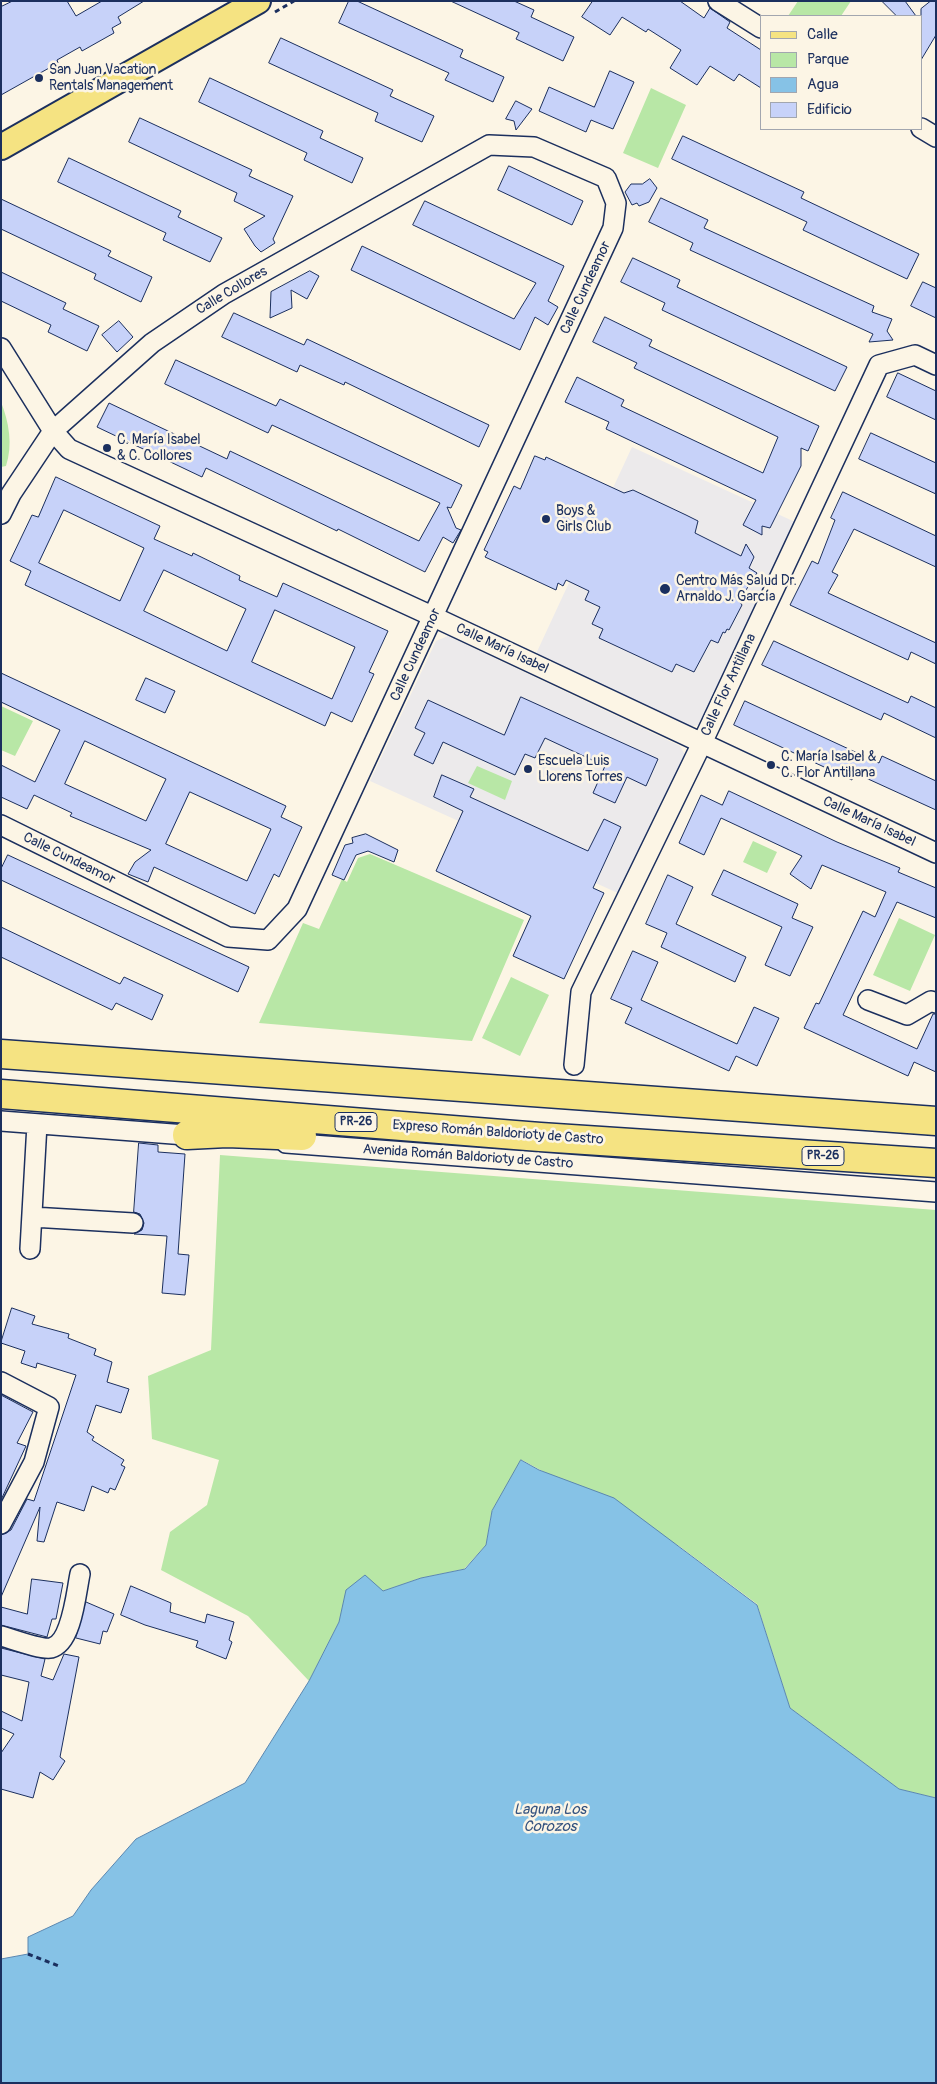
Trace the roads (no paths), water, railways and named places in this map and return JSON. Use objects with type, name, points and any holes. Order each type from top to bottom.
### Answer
[{"type":"highway","points":[[1,1054],[936,1122]]},
{"type":"highway","name":"Expreso Román Baldorioty de Castro","points":[[1,1094],[540,1137],[936,1163]]},
{"type":"highway","points":[[186,1135],[227,1133],[446,1141],[540,1137]]},
{"type":"main road","points":[[1,147],[258,1]]},
{"type":"street","points":[[718,1],[760,27]]},
{"type":"street","points":[[922,129],[936,137]]},
{"type":"street","name":"Calle Collores","points":[[1,514],[11,494],[53,431],[152,343],[224,294],[489,145],[519,146]]},
{"type":"street","name":"Calle Cundeamor","points":[[1,825],[228,937],[268,940],[297,909],[613,228],[616,203],[606,178],[534,146],[519,146]]},
{"type":"street","name":"Calle María Isabel","points":[[1,348],[53,431],[69,449],[434,617],[936,853]]},
{"type":"street","name":"Calle Flor Antillana","points":[[574,1065],[581,992],[702,743],[879,365],[915,356],[936,365]]},
{"type":"street","points":[[868,1000],[907,1015],[931,1001],[936,1003]]},
{"type":"street","name":"Avenida Román Baldorioty de Castro","points":[[1,1121],[936,1192]]},
{"type":"street","points":[[30,1249],[37,1124]]},
{"type":"street","points":[[32,1217],[133,1224]]},
{"type":"street","points":[[1,1382],[50,1406],[34,1462],[1,1524]]},
{"type":"street","points":[[1,1636],[50,1648],[59,1644],[66,1636],[80,1574]]},
{"type":"water","name":"Laguna Los Corozos","points":[[521,1460],[539,1470],[614,1498],[757,1605],[790,1708],[899,1789],[936,1798],[936,2083],[1,2083],[1,1959],[28,1954],[28,1937],[73,1916],[91,1890],[136,1839],[245,1783],[309,1681],[339,1622],[346,1590],[365,1575],[383,1591],[421,1578],[465,1569],[486,1545],[492,1511]]},
{"type":"place","name":"San Juan Vacation Rentals Management","points":[[39,78]]},
{"type":"place","name":"C. María Isabel & C. Collores","points":[[107,448]]},
{"type":"place","name":"Boys & Girls Club","points":[[546,519]]},
{"type":"place","name":"Centro Más Salud Dr. Arnaldo J. García","points":[[665,589]]},
{"type":"place","name":"C. María Isabel & C. Flor Antillana","points":[[771,765]]},
{"type":"place","name":"Escuela Luis Llorens Torres","points":[[528,769]]}]
